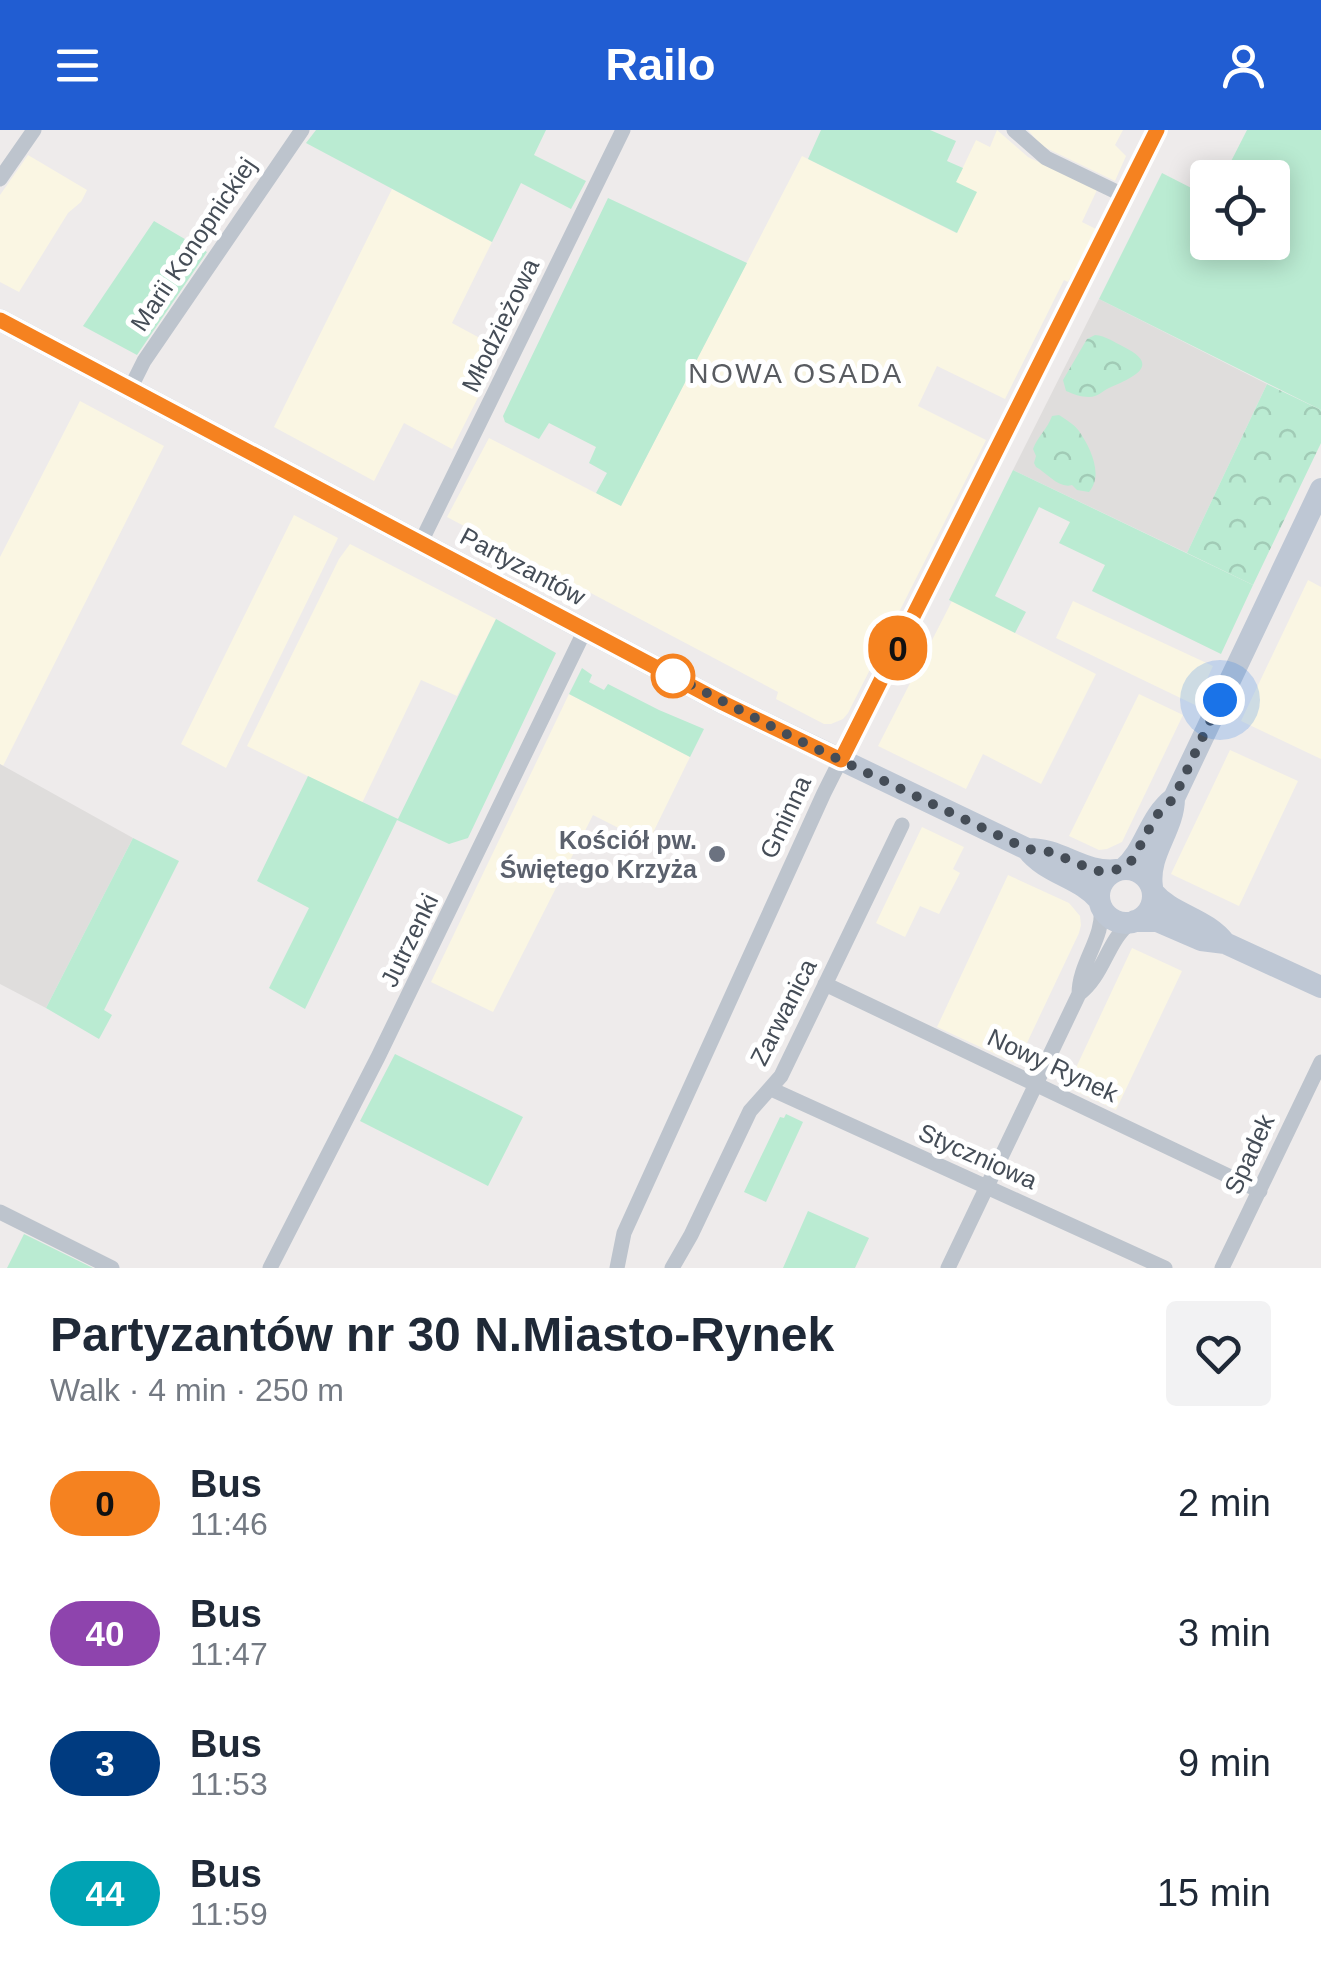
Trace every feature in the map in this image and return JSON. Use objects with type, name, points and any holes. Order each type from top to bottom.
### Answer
[{"type":"main road","name":"Partyzantów","points":[[0,320],[723,703],[1027,849],[1051,852],[1095,871],[1120,870]]},
{"type":"main road","points":[[1133,922],[1150,910],[1151,866],[1170,822],[1174,798],[1321,490]]},
{"type":"main road","points":[[1174,798],[1156,816],[1133,859],[1101,885],[1100,903],[1113,920],[1157,921],[1201,940],[1225,942]]},
{"type":"main road","name":"Partyzantów","points":[[1027,849],[1039,862],[1088,888],[1100,903]]},
{"type":"main road","points":[[1120,870],[1144,875],[1164,903],[1207,925],[1225,942],[1321,987]]},
{"type":"street","points":[[0,178],[34,130]]},
{"type":"street","name":"Marii Konopnickiej","points":[[130,389],[144,362],[302,130]]},
{"type":"street","name":"Młodzieżowa","points":[[421,542],[623,130]]},
{"type":"street","points":[[1014,130],[1046,158],[1125,196]]},
{"type":"street","name":"Gminna","points":[[617,1268],[624,1233],[841,760],[1157,130]]},
{"type":"street","name":"Jutrzenki","points":[[270,1268],[430,954],[585,630]]},
{"type":"street","name":"Zarwanica","points":[[672,1268],[750,1111],[781,1076],[902,825]]},
{"type":"street","points":[[948,1268],[1079,994],[1082,970],[1101,926],[1100,903]]},
{"type":"street","points":[[1079,994],[1092,982],[1119,934],[1133,922]]},
{"type":"street","name":"Nowy Rynek","points":[[825,984],[1260,1191]]},
{"type":"street","name":"Spadek","points":[[1222,1268],[1321,1062]]},
{"type":"street","name":"Styczniowa","points":[[771,1089],[1165,1268]]},
{"type":"street","points":[[0,1212],[112,1268]]},
{"type":"shaded area","points":[[997,130],[1028,157],[1097,190],[1082,222],[1096,229],[1068,282],[1064,280],[1005,399],[937,366],[918,406],[986,440],[843,719],[824,724],[776,699],[778,692],[447,517],[489,438],[621,506],[802,156],[956,233],[956,182],[976,140],[990,147]]},
{"type":"shaded area","points":[[1028,130],[1123,130],[1115,145],[1126,156],[1115,181],[1042,146]]},
{"type":"shaded area","points":[[28,155],[87,190],[81,202],[68,213],[19,292],[0,282],[0,195]]},
{"type":"shaded area","points":[[392,189],[492,242],[452,323],[502,350],[452,449],[404,423],[374,481],[274,427]]},
{"type":"shaded area","points":[[1099,299],[1267,384],[1187,553],[1013,470]]},
{"type":"shaded area","points":[[80,401],[164,446],[3,766],[0,557]]},
{"type":"shaded area","points":[[294,515],[338,538],[226,768],[181,744]]},
{"type":"shaded area","points":[[350,544],[496,619],[457,696],[421,680],[362,803],[247,746]]},
{"type":"shaded area","points":[[1308,580],[1321,587],[1321,759],[1241,721]]},
{"type":"shaded area","points":[[952,601],[1096,674],[1041,784],[983,754],[966,789],[878,746]]},
{"type":"shaded area","points":[[1073,601],[1213,666],[1195,705],[1056,638]]},
{"type":"shaded area","points":[[569,694],[690,757],[648,843],[593,815],[493,1012],[431,982]]},
{"type":"shaded area","points":[[1139,694],[1183,715],[1122,842],[1099,850],[1069,836]]},
{"type":"shaded area","points":[[1230,750],[1298,781],[1239,906],[1171,874]]},
{"type":"shaded area","points":[[0,764],[133,838],[46,1008],[0,984]]},
{"type":"shaded area","points":[[922,827],[964,847],[953,869],[960,873],[939,914],[920,906],[905,937],[876,923]]},
{"type":"shaded area","points":[[1008,875],[1069,903],[1080,916],[1081,925],[1017,1064],[937,1027]]},
{"type":"shaded area","points":[[1132,948],[1182,971],[1116,1110],[1067,1087]]},
{"type":"green space","points":[[316,130],[546,130],[534,155],[586,181],[571,209],[521,183],[492,242],[306,143]]},
{"type":"green space","points":[[821,130],[930,130],[956,141],[947,161],[963,168],[956,182],[977,192],[957,233],[808,159]]},
{"type":"green space","points":[[1247,130],[1321,130],[1321,410],[1099,299],[1162,173],[1190,187],[1190,260],[1290,260],[1290,160],[1232,160]]},
{"type":"green space","points":[[608,198],[747,263],[621,506],[596,493],[607,473],[589,463],[596,447],[549,423],[539,439],[505,422],[503,416]]},
{"type":"green space","points":[[154,221],[207,252],[137,355],[83,326]]},
{"type":"green space","points":[[1095,335],[1135,354],[1142,366],[1134,376],[1095,396],[1066,391],[1063,380],[1087,339]]},
{"type":"green space","points":[[1267,384],[1321,410],[1321,443],[1253,585],[1187,553]]},
{"type":"green space","points":[[1059,415],[1077,428],[1091,453],[1095,478],[1089,492],[1058,483],[1034,463],[1035,444],[1052,416]]},
{"type":"green space","points":[[1013,470],[1253,585],[1221,654],[1092,591],[1105,565],[1059,543],[1070,522],[1039,507],[995,596],[1026,612],[1015,633],[949,600]]},
{"type":"green space","points":[[496,619],[556,653],[468,838],[449,844],[397,820],[305,1009],[269,988],[309,908],[257,881],[308,776],[398,819]]},
{"type":"green space","points":[[582,668],[592,675],[589,682],[604,690],[608,684],[704,729],[690,757],[569,694]]},
{"type":"green space","points":[[133,838],[179,861],[104,1010],[112,1015],[99,1039],[46,1008]]},
{"type":"green space","points":[[395,1054],[523,1117],[488,1186],[360,1121]]},
{"type":"green space","points":[[786,1114],[803,1122],[766,1202],[744,1192],[780,1117]]},
{"type":"green space","points":[[808,1211],[869,1238],[855,1268],[783,1268]]},
{"type":"green space","points":[[24,1234],[93,1268],[7,1268]]},
{"type":"bus line","name":"0","points":[[0,320],[723,703],[841,760],[1157,130]]},
{"type":"place","name":"Kościół pw. Świętego Krzyża","points":[[717,854]]},
{"type":"district","name":"NOWA OSADA","points":[[796,373]]},
{"type":"route","points":[[673,676],[666,672],[1027,849],[1051,852],[1101,872],[1123,869],[1130,863],[1156,816],[1174,798],[1220,700]]}]
